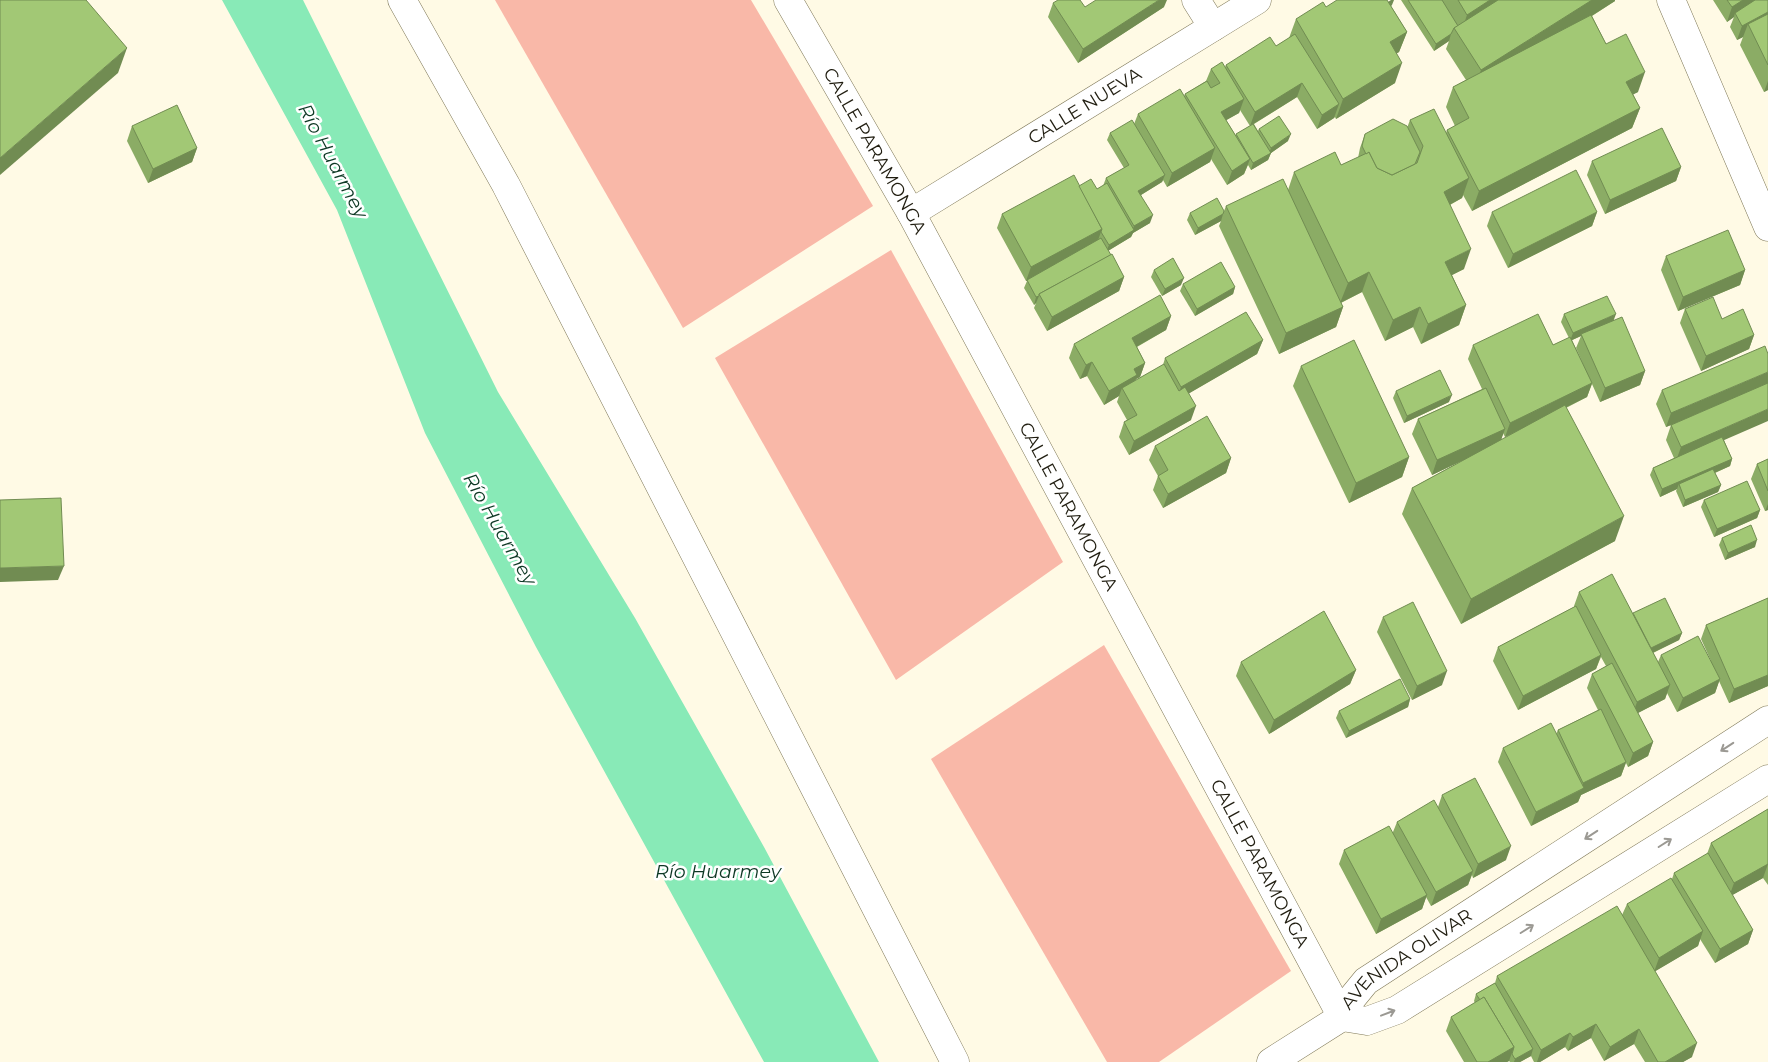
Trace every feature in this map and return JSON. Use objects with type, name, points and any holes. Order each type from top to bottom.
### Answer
[{"type":"street","points":[[402,0],[506,185],[955,1062]]},
{"type":"street","name":"CALLE PARAMONGA","points":[[788,0],[911,213],[1342,1017]]},
{"type":"street","points":[[1196,0],[1213,28]]},
{"type":"street","name":"CALLE NUEVA","points":[[911,213],[1257,0]]},
{"type":"street","points":[[1671,0],[1768,227]]},
{"type":"street","name":"AVENIDA OLIVAR","points":[[1768,720],[1366,981],[1348,1003],[1342,1017],[1368,1021],[1397,1010],[1768,779]]},
{"type":"street","points":[[1271,1062],[1342,1017]]},
{"type":"shaded area","points":[[495,0],[751,0],[873,206],[683,328]]},
{"type":"shaded area","points":[[891,250],[1063,562],[896,680],[715,358]]},
{"type":"shaded area","points":[[1104,645],[1291,971],[1159,1062],[1107,1062],[931,759]]},
{"type":"water","name":"Río Huarmey","points":[[222,0],[303,0],[498,392],[635,618],[764,847],[879,1062],[764,1062],[536,647],[425,433],[337,210]]},
{"type":"building","points":[[0,0],[86,0],[127,48],[0,158]]},
{"type":"building","points":[[1058,0],[1080,0],[1085,7],[1096,0],[1159,0],[1083,49],[1053,3]]},
{"type":"building","points":[[1337,0],[1387,0],[1407,32],[1390,42],[1402,63],[1343,99],[1296,19],[1323,2],[1326,7]]},
{"type":"building","points":[[1408,0],[1442,0],[1458,26],[1454,28],[1451,34],[1436,44]]},
{"type":"building","points":[[1458,0],[1490,0],[1467,15]]},
{"type":"building","points":[[1498,0],[1592,0],[1481,70],[1454,28]]},
{"type":"building","points":[[1727,0],[1743,0],[1732,7]]},
{"type":"building","points":[[1755,0],[1768,0],[1768,12],[1742,26],[1735,13]]},
{"type":"building","points":[[1768,14],[1768,65],[1748,24]]},
{"type":"building","points":[[1591,15],[1606,44],[1626,34],[1645,72],[1626,82],[1640,108],[1479,191],[1447,130],[1469,118],[1453,87]]},
{"type":"building","points":[[1295,34],[1339,104],[1322,115],[1302,83],[1255,112],[1226,65],[1270,37],[1276,46]]},
{"type":"building","points":[[1222,62],[1244,99],[1221,112],[1250,159],[1232,171],[1185,94],[1207,81],[1211,88],[1220,83],[1211,69]]},
{"type":"building","points":[[1180,89],[1215,148],[1172,173],[1138,114]]},
{"type":"building","points":[[177,105],[197,148],[153,169],[132,126]]},
{"type":"building","points":[[1434,109],[1469,178],[1444,192],[1471,249],[1445,262],[1466,305],[1428,324],[1420,307],[1393,320],[1369,272],[1348,283],[1294,172],[1335,152],[1341,165],[1369,152],[1377,168],[1392,175],[1417,163],[1423,146],[1410,120]]},
{"type":"building","points":[[1279,116],[1291,134],[1271,148],[1259,129]]},
{"type":"building","points":[[1393,119],[1407,126],[1420,152],[1415,164],[1392,175],[1377,168],[1369,152],[1366,154],[1362,146],[1365,134]]},
{"type":"building","points":[[1132,120],[1165,175],[1138,191],[1153,215],[1134,226],[1106,178],[1129,165],[1110,133]]},
{"type":"building","points":[[1253,124],[1271,153],[1253,163],[1236,134]]},
{"type":"building","points":[[1662,128],[1681,167],[1610,200],[1592,161]]},
{"type":"building","points":[[1576,170],[1597,212],[1513,254],[1492,212]]},
{"type":"building","points":[[1074,175],[1102,229],[1031,267],[1002,214]]},
{"type":"building","points":[[1091,179],[1097,189],[1107,183],[1134,230],[1109,245],[1079,186]]},
{"type":"building","points":[[1283,179],[1343,307],[1286,333],[1226,206]]},
{"type":"building","points":[[1217,198],[1224,211],[1223,214],[1198,228],[1190,213]]},
{"type":"building","points":[[1728,230],[1745,270],[1683,297],[1666,256]]},
{"type":"building","points":[[1101,238],[1111,255],[1036,297],[1027,280]]},
{"type":"building","points":[[1112,254],[1124,277],[1052,317],[1039,294]]},
{"type":"building","points":[[1173,258],[1184,278],[1165,289],[1154,270]]},
{"type":"building","points":[[1221,262],[1235,287],[1197,309],[1183,284]]},
{"type":"building","points":[[1160,295],[1171,316],[1132,338],[1145,363],[1134,369],[1137,375],[1109,391],[1092,362],[1086,365],[1074,344]]},
{"type":"building","points":[[1607,296],[1616,314],[1573,333],[1564,314]]},
{"type":"building","points":[[1713,297],[1722,319],[1743,309],[1754,335],[1706,356],[1685,309]]},
{"type":"building","points":[[1246,312],[1263,340],[1181,387],[1165,358]]},
{"type":"building","points":[[1538,314],[1553,345],[1570,337],[1592,383],[1510,423],[1473,345]]},
{"type":"building","points":[[1622,317],[1645,371],[1605,388],[1581,334]]},
{"type":"building","points":[[1354,340],[1409,457],[1356,483],[1301,366]]},
{"type":"building","points":[[1765,346],[1768,354],[1768,372],[1671,413],[1662,390]]},
{"type":"building","points":[[1164,364],[1179,391],[1185,387],[1196,406],[1134,441],[1124,422],[1137,415],[1122,388]]},
{"type":"building","points":[[1440,370],[1452,395],[1407,416],[1396,391]]},
{"type":"building","points":[[1768,383],[1768,409],[1681,447],[1671,425]]},
{"type":"building","points":[[1486,388],[1505,429],[1437,460],[1418,419]]},
{"type":"building","points":[[1565,405],[1624,516],[1471,599],[1412,488]]},
{"type":"building","points":[[1207,416],[1231,458],[1168,494],[1158,476],[1168,470],[1155,446]]},
{"type":"building","points":[[1722,437],[1732,459],[1662,489],[1653,468]]},
{"type":"building","points":[[1768,459],[1768,491],[1757,464]]},
{"type":"building","points":[[1713,469],[1721,485],[1685,500],[1679,484]]},
{"type":"building","points":[[1747,481],[1760,510],[1717,529],[1704,500]]},
{"type":"building","points":[[61,498],[64,566],[0,568],[0,500]]},
{"type":"building","points":[[1751,525],[1757,540],[1728,553],[1722,538]]},
{"type":"building","points":[[1612,574],[1670,685],[1637,702],[1579,592]]},
{"type":"building","points":[[1665,598],[1682,633],[1651,648],[1633,613]]},
{"type":"building","points":[[1768,598],[1768,675],[1734,689],[1706,625]]},
{"type":"building","points":[[1413,602],[1447,671],[1417,686],[1383,617]]},
{"type":"building","points":[[1576,606],[1601,655],[1523,696],[1498,647]]},
{"type":"building","points":[[1324,611],[1356,670],[1274,720],[1241,662]]},
{"type":"building","points":[[1698,636],[1720,679],[1683,698],[1661,655]]},
{"type":"building","points":[[1612,663],[1653,742],[1633,753],[1592,674]]},
{"type":"building","points":[[1400,679],[1410,699],[1349,731],[1339,711]]},
{"type":"building","points":[[1601,709],[1626,762],[1583,783],[1558,730]]},
{"type":"building","points":[[1551,723],[1584,788],[1536,812],[1503,748]]},
{"type":"building","points":[[1475,778],[1511,846],[1478,864],[1442,795]]},
{"type":"building","points":[[1434,800],[1473,871],[1436,892],[1397,822]]},
{"type":"building","points":[[1768,809],[1768,864],[1734,883],[1711,843]]},
{"type":"building","points":[[1389,826],[1427,895],[1381,919],[1344,850]]},
{"type":"building","points":[[1708,853],[1753,930],[1720,949],[1674,873]]},
{"type":"building","points":[[1671,878],[1703,931],[1659,958],[1627,904]]},
{"type":"building","points":[[1617,906],[1697,1043],[1665,1062],[1658,1062],[1639,1029],[1610,1047],[1596,1024],[1573,1037],[1570,1033],[1541,1050],[1497,976]]},
{"type":"building","points":[[1495,983],[1533,1049],[1515,1059],[1512,1054],[1514,1047],[1484,997],[1480,1000],[1476,994]]},
{"type":"building","points":[[1484,997],[1514,1047],[1488,1062],[1477,1062],[1451,1017]]}]
